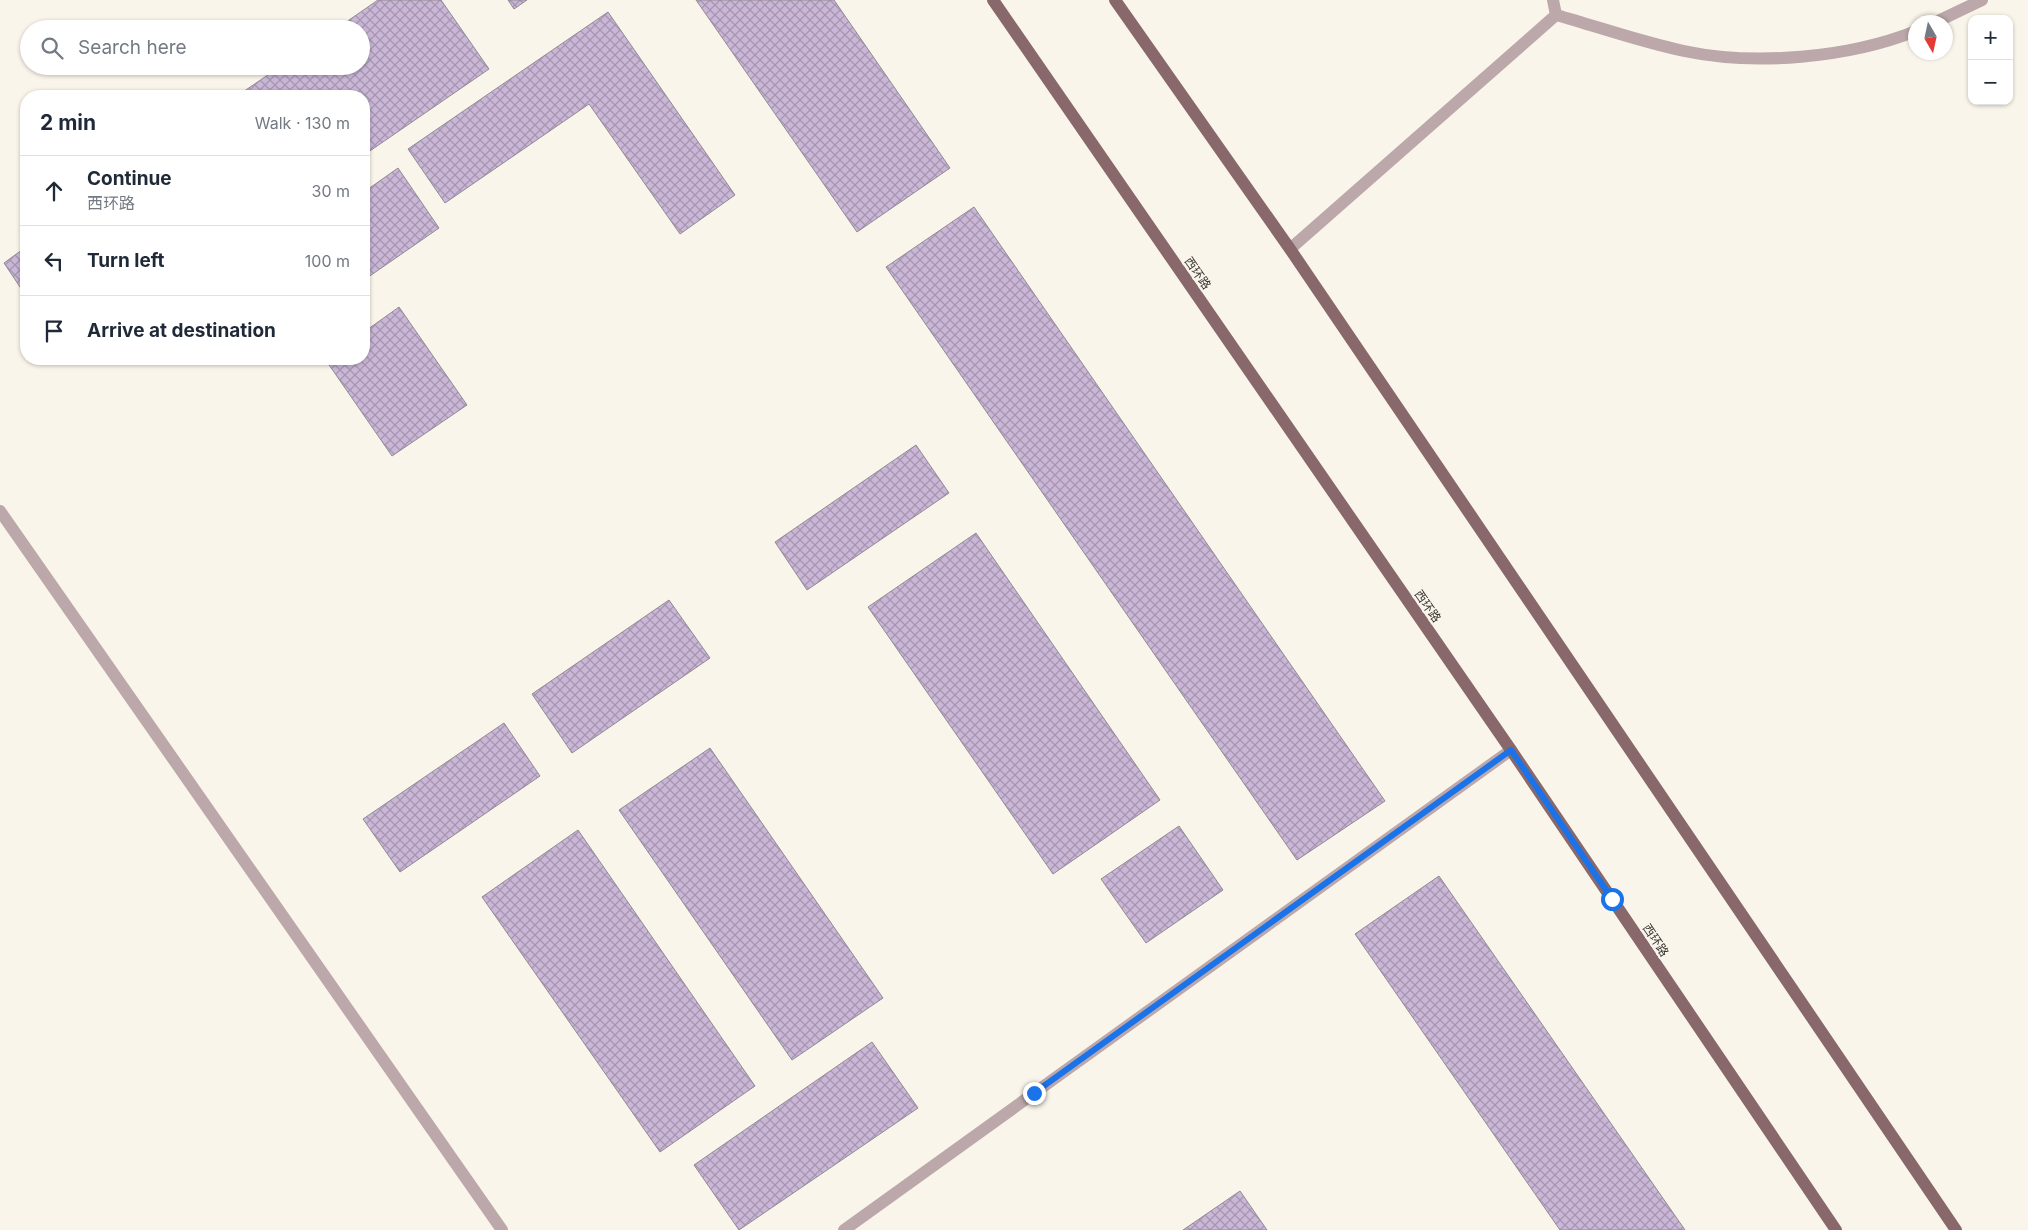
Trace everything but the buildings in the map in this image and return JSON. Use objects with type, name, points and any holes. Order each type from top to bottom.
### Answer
[{"type":"main road","name":"西环路","points":[[993,0],[1511,750],[1836,1230]]},
{"type":"main road","points":[[1116,0],[1290,249],[1956,1230]]},
{"type":"street","points":[[1553,0],[1556,15]]},
{"type":"street","points":[[1951,15],[1982,0]]},
{"type":"street","points":[[1290,249],[1556,15]]},
{"type":"street","points":[[1556,15],[1684,51],[1729,57],[1774,58],[1819,54],[1864,46],[1908,33]]},
{"type":"street","points":[[0,511],[502,1230]]},
{"type":"street","points":[[844,1230],[1511,750]]},
{"type":"route","points":[[1034,1093],[1511,750],[1612,899]]}]
